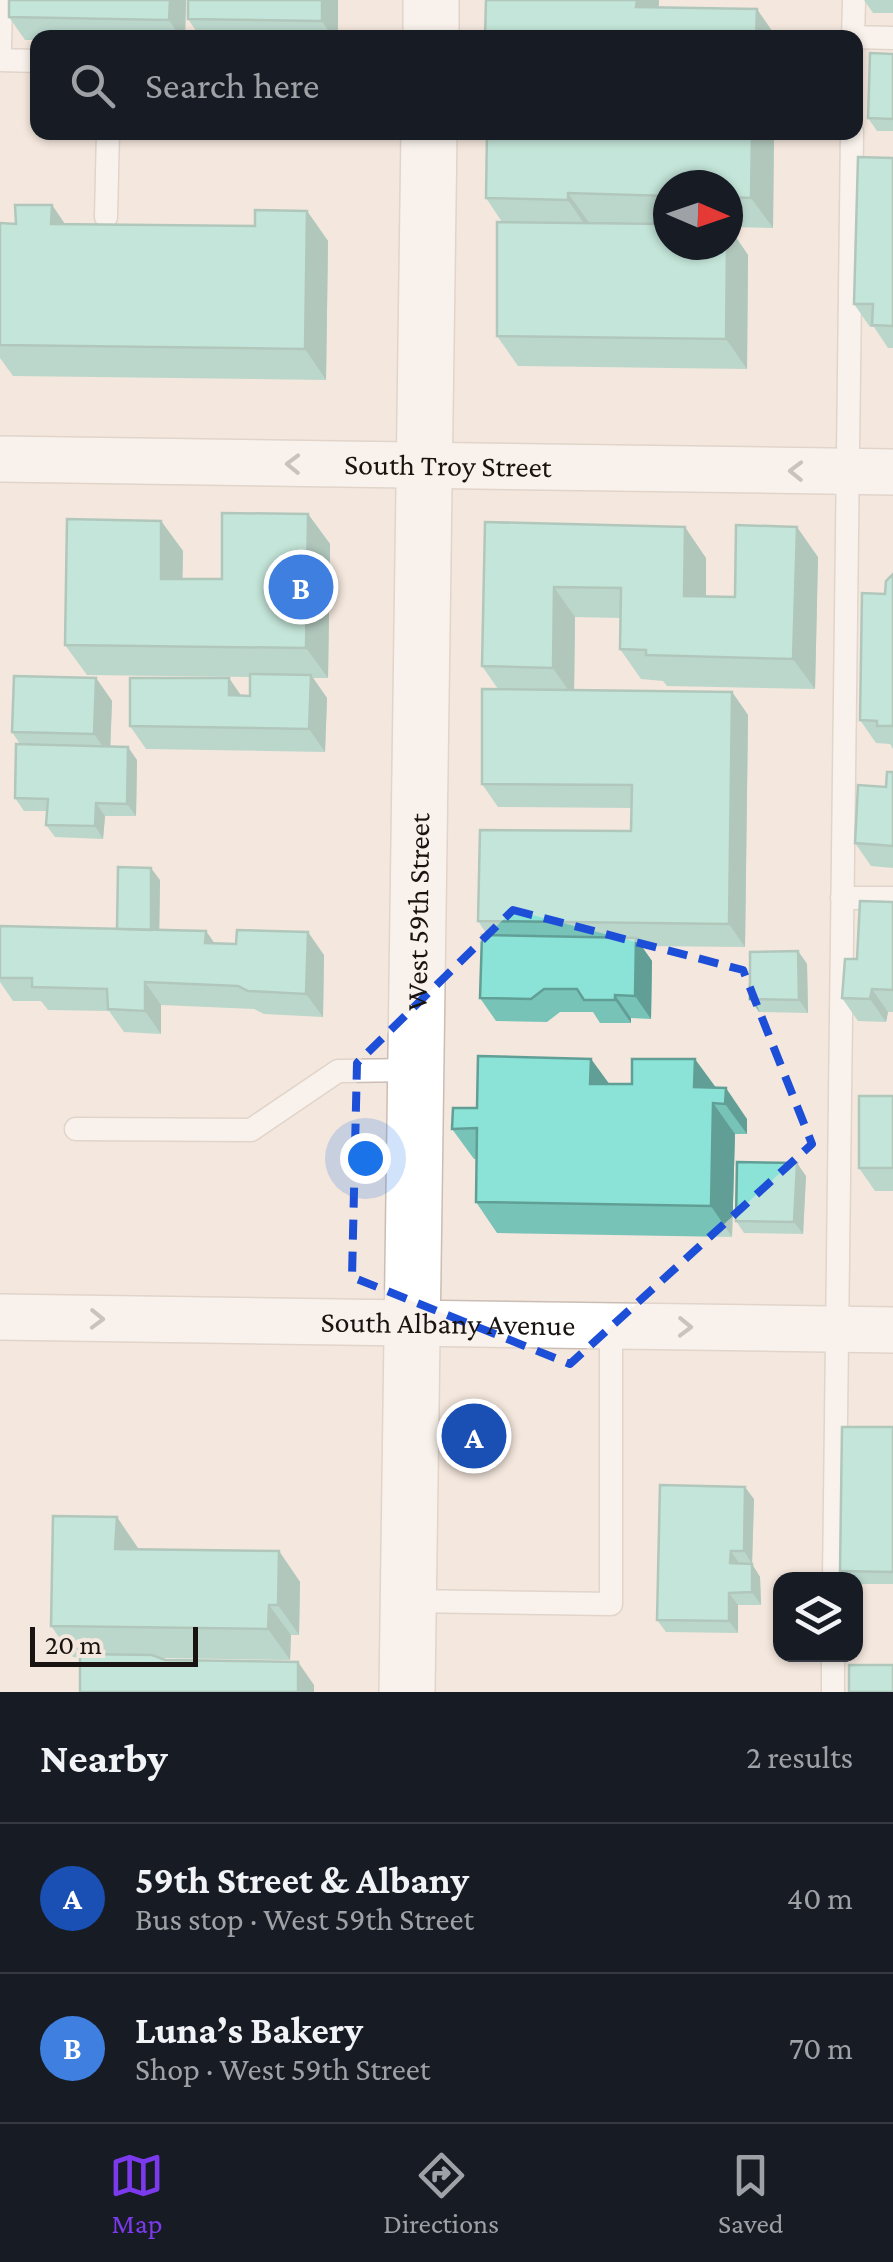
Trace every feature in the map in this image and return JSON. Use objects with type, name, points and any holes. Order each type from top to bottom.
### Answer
[{"type":"street","points":[[431,0],[431,30]]},
{"type":"street","name":"West 59th Street","points":[[408,1692],[430,140]]},
{"type":"street","name":"South Troy Street","points":[[0,459],[893,472]]},
{"type":"street","name":"South Albany Avenue","points":[[0,1317],[893,1330]]},
{"type":"lane","points":[[0,48],[1,0]]},
{"type":"lane","points":[[854,0],[854,30]]},
{"type":"lane","points":[[863,37],[893,38]]},
{"type":"lane","points":[[0,60],[30,61]]},
{"type":"lane","points":[[106,218],[108,140]]},
{"type":"lane","points":[[834,1572],[852,140]]},
{"type":"lane","points":[[842,898],[893,898]]},
{"type":"lane","points":[[76,1128],[251,1130],[338,1071],[416,1070]]},
{"type":"lane","points":[[409,1601],[611,1604],[611,1326]]},
{"type":"lane","points":[[832,1692],[833,1662]]},
{"type":"highlighted area","points":[[513,910],[743,970],[812,1144],[570,1364],[352,1277],[357,1063]]},
{"type":"building","points":[[9,0],[170,0],[169,20],[9,17]]},
{"type":"building","points":[[188,0],[322,0],[322,21],[188,19]]},
{"type":"building","points":[[486,0],[637,0],[636,7],[757,9],[756,30],[485,30]]},
{"type":"building","points":[[870,53],[893,54],[893,119],[868,118]]},
{"type":"building","points":[[487,140],[752,140],[751,198],[743,198],[743,170],[653,170],[653,196],[568,193],[568,200],[486,198]]},
{"type":"building","points":[[858,157],[893,158],[893,326],[872,325],[873,304],[854,304]]},
{"type":"building","points":[[15,205],[52,205],[51,224],[255,226],[255,210],[307,211],[305,349],[0,345],[0,223],[16,224]]},
{"type":"building","points":[[497,222],[653,224],[653,260],[727,260],[726,339],[497,336]]},
{"type":"building","points":[[222,513],[308,514],[306,648],[65,645],[67,519],[161,521],[161,579],[222,579]]},
{"type":"building","points":[[485,522],[685,527],[684,596],[735,597],[736,525],[797,527],[793,659],[646,655],[646,650],[620,649],[621,588],[554,587],[553,668],[482,666]]},
{"type":"building","points":[[893,574],[893,726],[877,726],[877,721],[860,720],[862,593],[885,594],[886,581]]},
{"type":"building","points":[[250,674],[311,675],[309,729],[130,726],[130,678],[229,678],[229,695],[250,696]]},
{"type":"building","points":[[14,676],[96,678],[94,734],[12,732]]},
{"type":"building","points":[[482,689],[732,692],[729,924],[478,921],[480,830],[631,831],[632,785],[482,784]]},
{"type":"building","points":[[16,744],[128,747],[127,804],[96,803],[95,826],[46,825],[48,799],[15,798]]},
{"type":"building","points":[[887,772],[893,772],[893,846],[855,843],[858,785],[886,787]]},
{"type":"building","points":[[118,867],[151,868],[151,930],[117,929]]},
{"type":"building","points":[[860,901],[893,902],[893,990],[872,989],[870,999],[842,998],[845,959],[857,959]]},
{"type":"building","points":[[0,926],[206,931],[205,943],[236,944],[237,930],[308,932],[306,994],[145,982],[145,1011],[108,1009],[107,989],[32,987],[32,978],[0,978]]},
{"type":"building","points":[[482,935],[636,938],[635,996],[584,1000],[577,989],[544,989],[531,999],[480,998]]},
{"type":"building","points":[[798,951],[799,1000],[750,999],[750,952]]},
{"type":"building","points":[[478,1056],[591,1059],[590,1084],[632,1084],[632,1059],[695,1059],[694,1087],[726,1088],[725,1104],[713,1103],[711,1206],[476,1202],[477,1128],[452,1129],[453,1108],[477,1108]]},
{"type":"building","points":[[859,1096],[893,1096],[893,1168],[859,1168]]},
{"type":"building","points":[[737,1162],[797,1163],[794,1222],[736,1221]]},
{"type":"building","points":[[842,1427],[893,1427],[893,1572],[840,1571]]},
{"type":"building","points":[[660,1485],[745,1487],[744,1551],[731,1551],[730,1563],[752,1564],[752,1592],[729,1593],[729,1621],[657,1620]]},
{"type":"building","points":[[53,1516],[117,1517],[115,1549],[279,1551],[278,1605],[269,1605],[268,1629],[51,1626]]},
{"type":"building","points":[[80,1654],[298,1662],[298,1692],[80,1692]]},
{"type":"building","points":[[849,1665],[893,1665],[893,1692],[849,1692]]},
{"type":"place","name":"Luna’s Bakery","points":[[301,587]]},
{"type":"place","name":"59th Street & Albany","points":[[474,1436]]}]
